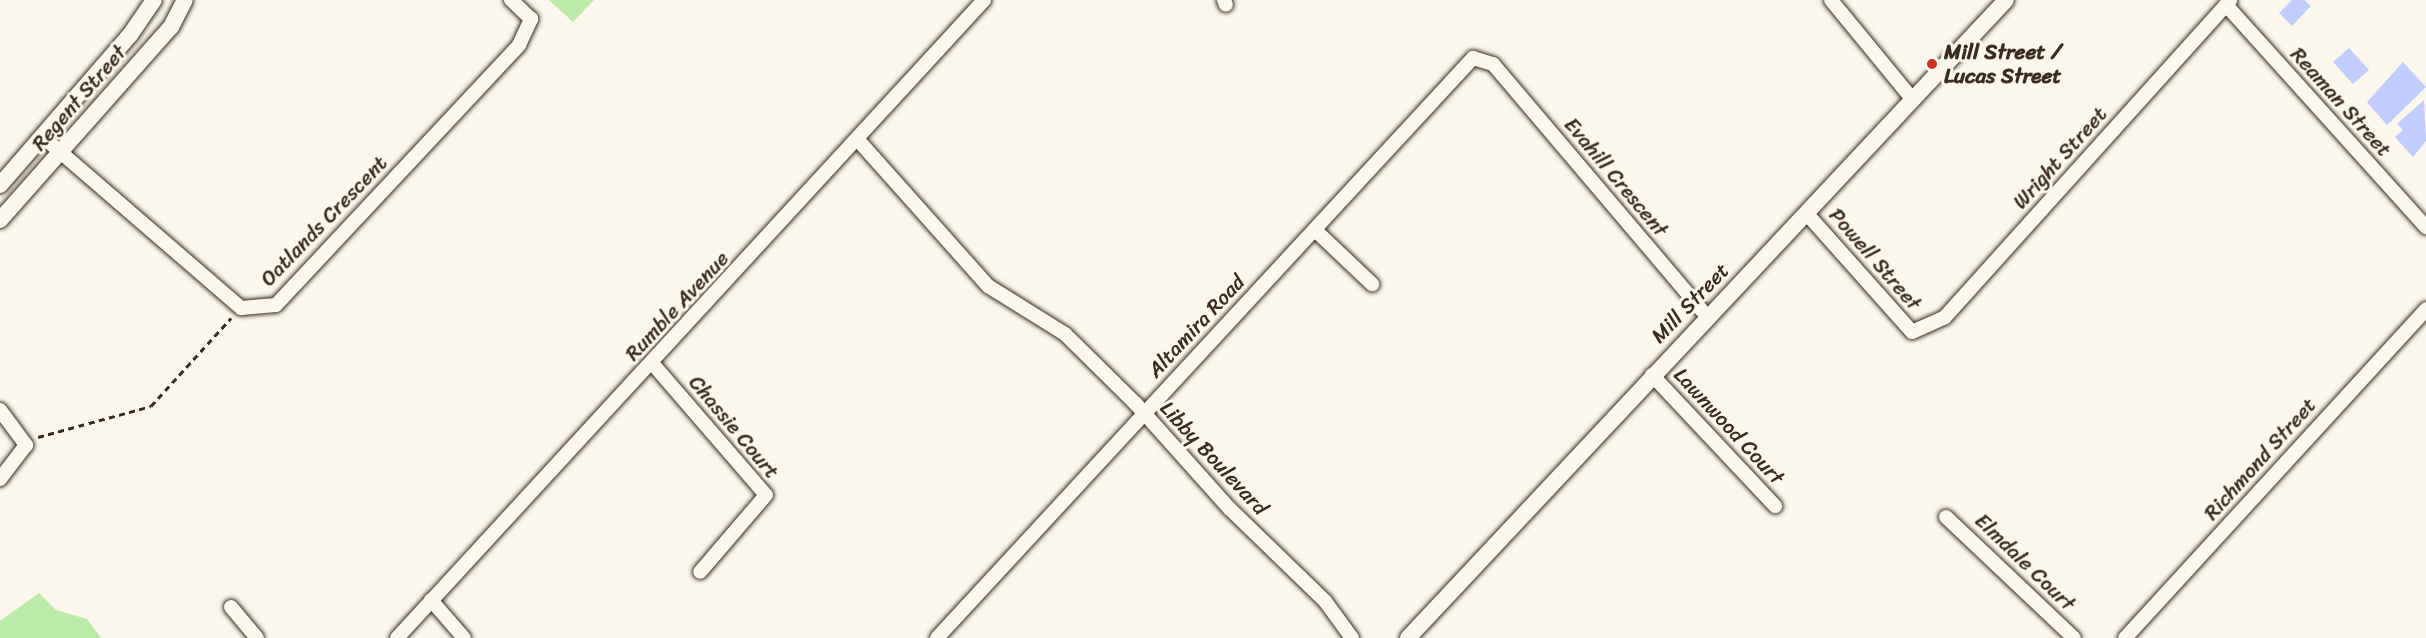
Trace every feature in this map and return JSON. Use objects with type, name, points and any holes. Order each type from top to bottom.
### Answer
[{"type":"street","name":"Regent Street","points":[[0,185],[130,35],[154,0]]},
{"type":"street","name":"Regent Street","points":[[0,220],[171,27],[185,0]]},
{"type":"street","name":"Oatlands Crescent","points":[[241,308],[276,305],[519,45],[531,19],[511,0]]},
{"type":"street","name":"Rumble Avenue","points":[[397,638],[858,140],[984,0]]},
{"type":"street","points":[[1831,0],[1913,100]]},
{"type":"street","name":"Mill Street","points":[[1408,638],[1707,316],[1807,214],[2006,0]]},
{"type":"street","name":"Reaman Street","points":[[2228,3],[2426,227]]},
{"type":"street","name":"Wright Street","points":[[1912,332],[1945,317],[2228,3]]},
{"type":"street","name":"Altamira Road","points":[[938,638],[1144,412],[1473,58],[1493,64]]},
{"type":"street","name":"Evahill Crescent","points":[[1493,64],[1707,316]]},
{"type":"street","points":[[43,137],[241,308]]},
{"type":"street","name":"Libby Boulevard","points":[[858,140],[988,286],[1065,334],[1144,412],[1229,508],[1325,602],[1352,638]]},
{"type":"street","name":"Powell Street","points":[[1807,214],[1912,332]]},
{"type":"street","points":[[1315,230],[1372,285]]},
{"type":"street","name":"Richmond Street","points":[[2125,638],[2426,309]]},
{"type":"street","name":"Chassie Court","points":[[652,363],[765,495],[700,572]]},
{"type":"street","name":"Lawnwood Court","points":[[1652,375],[1775,506]]},
{"type":"street","points":[[0,410],[26,445],[0,479]]},
{"type":"street","name":"Elmdale Court","points":[[1946,517],[2074,638]]},
{"type":"street","points":[[431,600],[464,638]]},
{"type":"street","points":[[231,607],[257,638]]},
{"type":"path","points":[[26,445],[46,432],[152,406],[241,308]]},
{"type":"green space","points":[[549,0],[594,0],[573,22]]},
{"type":"green space","points":[[39,593],[56,610],[87,619],[101,638],[0,638],[0,621]]},
{"type":"building","points":[[2292,0],[2304,0],[2311,6],[2292,26],[2279,13]]},
{"type":"building","points":[[2349,48],[2369,70],[2353,84],[2333,62]]},
{"type":"building","points":[[2403,62],[2426,87],[2387,125],[2367,102]]},
{"type":"building","points":[[2424,100],[2426,141],[2413,157],[2395,137],[2403,130],[2397,124]]},
{"type":"place","name":"Mill Street / Lucas Street","points":[[1932,64]]}]
